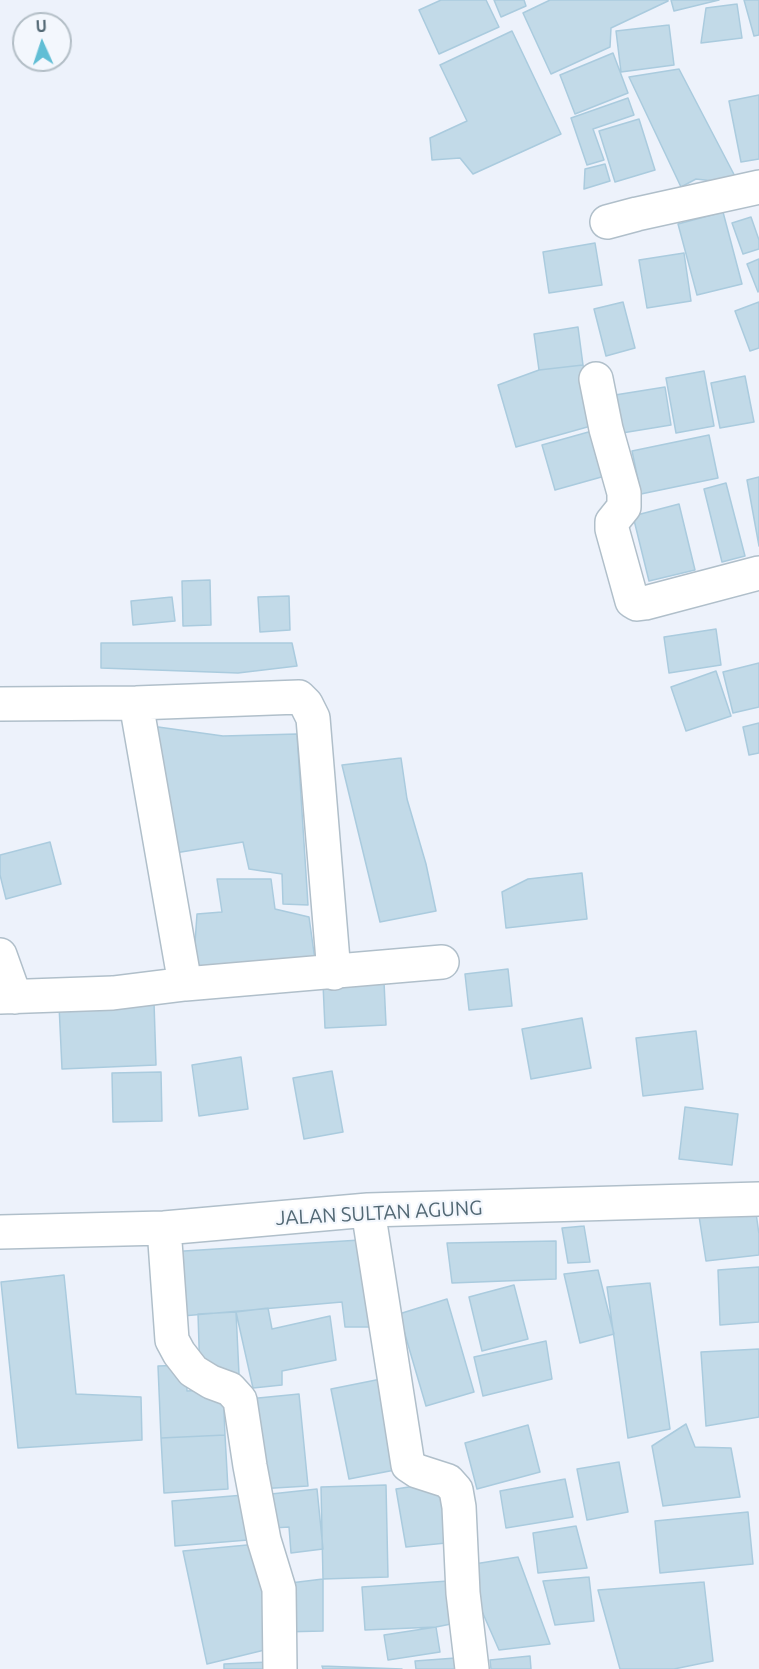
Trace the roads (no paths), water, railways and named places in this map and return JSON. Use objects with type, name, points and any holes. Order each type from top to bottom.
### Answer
[{"type":"street","points":[[607,222],[759,187]]},
{"type":"street","points":[[596,379],[606,429],[624,493],[624,507],[612,522],[612,529],[632,601],[637,604],[645,603],[759,573]]},
{"type":"street","points":[[0,704],[136,704],[299,697],[306,704],[313,718],[334,973]]},
{"type":"street","points":[[136,704],[186,984]]},
{"type":"street","points":[[0,955],[8,997],[113,993],[186,984],[442,963]]},
{"type":"street","name":"JALAN SULTAN AGUNG","points":[[0,1232],[164,1228],[368,1210],[759,1199]]},
{"type":"street","points":[[368,1210],[408,1465],[417,1471],[448,1480],[456,1490],[459,1507],[463,1593],[472,1669]]},
{"type":"street","points":[[164,1228],[172,1340],[179,1353],[194,1371],[211,1382],[230,1389],[240,1400],[264,1540],[279,1590],[280,1669]]}]
